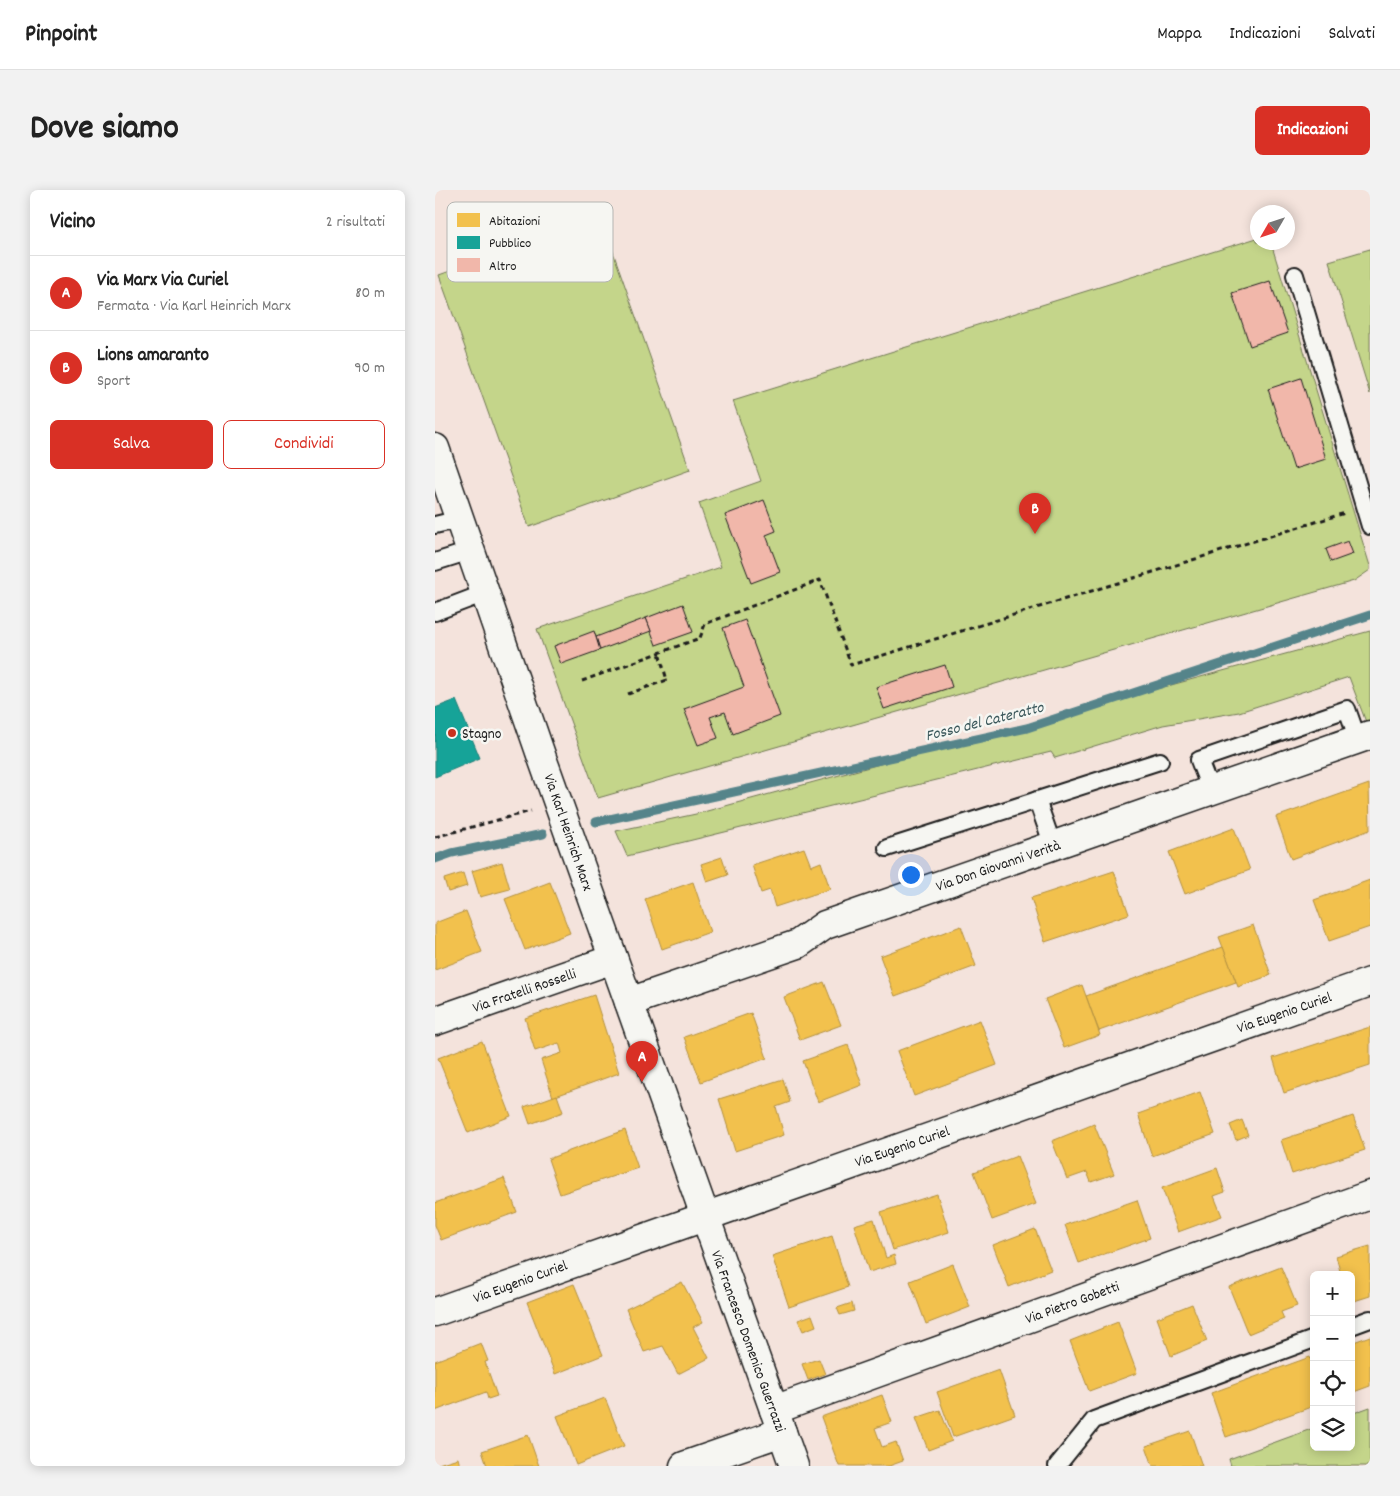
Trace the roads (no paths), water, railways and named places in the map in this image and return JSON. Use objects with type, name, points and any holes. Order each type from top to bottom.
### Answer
[{"type":"street","name":"Via Karl Heinrich Marx","points":[[435,449],[447,522],[470,551],[704,1216]]},
{"type":"street","name":"Via Don Giovanni Verità","points":[[629,1002],[798,944],[825,925],[1364,738]]},
{"type":"street","name":"Via Fratelli Rosselli","points":[[435,1021],[613,959]]},
{"type":"street","name":"Via Eugenio Curiel","points":[[435,1312],[1370,982]]},
{"type":"street","name":"Via Pietro Gobetti","points":[[684,1466],[777,1421],[1370,1195]]},
{"type":"street","name":"Via Francesco Domenico Guerrazzi","points":[[704,1216],[794,1466]]},
{"type":"lane","points":[[1295,275],[1370,526]]},
{"type":"lane","points":[[435,562],[470,551]]},
{"type":"lane","points":[[435,612],[485,593]]},
{"type":"lane","points":[[887,848],[1160,761]]},
{"type":"lane","points":[[1037,800],[1053,846]]},
{"type":"lane","points":[[1355,1325],[1370,1319]]},
{"type":"lane","points":[[1057,1466],[1094,1420],[1310,1340]]},
{"type":"waterway","name":"Fosso del Cateratto","points":[[596,822],[1027,728],[1370,615]]},
{"type":"waterway","name":"Fosso del Cateratto","points":[[435,859],[452,853],[543,834]]},
{"type":"place","name":"Lions amaranto","points":[[1035,534]]},
{"type":"place","name":"Stagno","points":[[452,733]]},
{"type":"place","name":"Via Marx Via Curiel","points":[[642,1082]]}]
